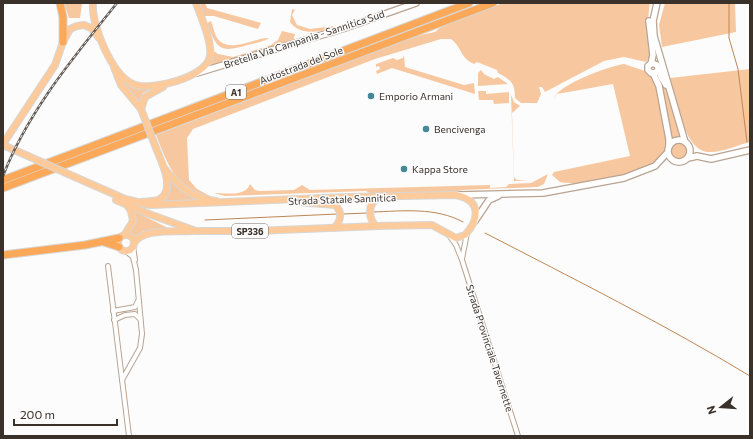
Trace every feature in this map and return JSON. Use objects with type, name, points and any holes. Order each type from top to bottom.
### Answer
[{"type":"highway","points":[[60,3],[63,17],[63,42]]},
{"type":"highway","name":"Autostrada del Sole","points":[[3,180],[469,3]]},
{"type":"highway","name":"Autostrada del Sole","points":[[3,188],[493,3]]},
{"type":"highway","points":[[3,255],[102,242],[122,236]]},
{"type":"highway","points":[[102,242],[119,247]]},
{"type":"main road","points":[[93,3],[94,21],[113,66],[134,85],[151,86],[170,83]]},
{"type":"main road","points":[[141,110],[143,101],[149,93],[192,75],[206,65],[210,56],[207,35],[196,3]]},
{"type":"main road","points":[[25,157],[4,143],[54,65],[70,29],[84,25],[91,28],[105,48]]},
{"type":"main road","name":"Strada Statale Sannitica","points":[[113,66],[116,77],[121,85],[141,110],[167,179],[166,193],[161,199],[137,202]]},
{"type":"main road","name":"Strada Statale Sannitica","points":[[3,150],[25,157],[126,204],[196,231]]},
{"type":"main road","name":"Strada Statale Sannitica","points":[[164,168],[180,186],[191,194],[202,198],[228,202]]},
{"type":"main road","name":"Strada Statale Sannitica","points":[[72,178],[119,196],[153,205],[348,197],[377,198],[455,196],[469,199],[474,203],[476,210],[474,221]]},
{"type":"main road","points":[[377,198],[372,201],[370,208],[372,221],[378,226]]},
{"type":"main road","points":[[290,200],[305,204],[335,205],[340,209],[341,214],[340,220],[334,228]]},
{"type":"main road","points":[[122,236],[131,237],[133,245],[126,251],[119,247],[118,242],[122,236],[133,221],[131,211],[126,204]]},
{"type":"main road","points":[[467,234],[474,221]]},
{"type":"main road","name":"Strada Statale Sannitica","points":[[133,245],[139,236],[147,233],[196,231],[432,225],[456,238],[467,234]]},
{"type":"street","name":"Bretella Via Campania - Sannitica Sud","points":[[192,75],[345,28],[416,3]]},
{"type":"street","points":[[654,3],[650,19],[653,55],[669,139],[667,153],[671,160],[678,163],[688,158],[697,156],[711,159],[750,150]]},
{"type":"street","points":[[657,3],[653,20],[656,44],[685,142],[689,147],[711,159]]},
{"type":"street","points":[[656,44],[655,68],[669,89]]},
{"type":"street","points":[[669,146],[674,141],[685,142]]},
{"type":"street","points":[[688,158],[689,147]]},
{"type":"street","name":"Strada Statale Sannitica","points":[[455,196],[543,192],[624,178],[649,169],[660,162],[667,153]]},
{"type":"street","name":"Strada Statale Sannitica","points":[[660,162],[671,160]]},
{"type":"street","points":[[474,221],[489,200],[502,195]]},
{"type":"street","name":"Strada Provinciale Tavernette","points":[[448,234],[456,245],[462,260],[518,436]]},
{"type":"street","name":"Strada Provinciale Tavernette","points":[[462,260],[467,234]]},
{"type":"street","points":[[122,380],[142,342],[133,245]]},
{"type":"street","points":[[126,251],[133,257],[135,267]]},
{"type":"street","points":[[108,266],[129,436]]},
{"type":"street","points":[[113,311],[135,307],[138,297]]},
{"type":"street","points":[[114,320],[125,315],[135,314],[141,321]]},
{"type":"shaded area","points":[[64,3],[82,3],[80,18],[69,18]]},
{"type":"shaded area","points":[[205,3],[207,8],[261,23],[258,29],[214,16],[204,16],[199,5]]},
{"type":"shaded area","points":[[503,3],[650,3],[648,30],[651,56],[646,62],[624,57],[604,61],[545,92],[542,87],[539,87],[541,94],[537,103],[521,103],[515,98],[513,85],[511,82],[498,73],[497,70],[477,62],[474,64],[469,62],[463,56],[455,42],[451,39],[441,39],[375,59],[193,129],[187,138],[189,180],[197,189],[212,197],[190,190],[175,175],[164,156],[156,135],[415,36],[435,32],[442,26]]},
{"type":"shaded area","points":[[665,3],[735,3],[736,32],[662,47],[659,25]]},
{"type":"shaded area","points":[[292,9],[295,10],[292,15],[297,25],[310,29],[333,26],[334,28],[317,32],[299,29],[290,22]]},
{"type":"shaded area","points":[[211,21],[216,36],[221,42],[227,45],[241,44],[263,38],[269,38],[231,49],[225,49],[217,44],[214,39],[207,23]]},
{"type":"shaded area","points":[[282,31],[295,34],[293,41],[200,70],[205,66],[211,49],[218,54],[233,57],[271,45],[278,40]]},
{"type":"shaded area","points":[[404,55],[405,67],[464,85],[474,83],[475,94],[392,68],[377,74],[376,71],[380,69],[379,66],[376,67],[376,64],[393,58],[397,60],[403,58]]},
{"type":"shaded area","points":[[624,64],[645,71],[656,82],[667,142],[662,157],[656,163],[623,176],[581,183],[560,182],[552,175],[554,172],[630,156],[613,84],[557,94],[565,87],[586,76],[617,65]]},
{"type":"shaded area","points":[[750,69],[750,142],[716,152],[702,150],[694,144],[688,135],[678,111],[670,78]]},
{"type":"shaded area","points":[[481,70],[484,74],[494,79],[498,77],[508,84],[478,86],[478,73]]},
{"type":"shaded area","points":[[120,80],[157,86],[143,93],[139,103]]},
{"type":"shaded area","points":[[664,85],[668,92],[681,139],[672,140],[662,88]]},
{"type":"shaded area","points":[[478,91],[486,91],[486,94],[509,92],[509,103],[494,104],[493,100],[479,100]]},
{"type":"shaded area","points":[[511,95],[514,102],[520,106],[512,113],[514,177],[517,180],[528,181],[514,181]]},
{"type":"shaded area","points":[[679,143],[685,146],[688,152],[685,158],[679,161],[673,158],[670,152],[673,146]]},
{"type":"shaded area","points":[[548,174],[544,184],[538,187],[463,190],[448,193],[376,196],[366,191],[225,196],[214,193],[240,193],[248,188],[250,184],[255,190],[259,191],[294,190],[302,185],[310,190],[490,185],[490,188],[506,187],[509,184],[531,183]]},
{"type":"shaded area","points":[[169,177],[181,191],[198,200],[164,201],[170,189]]},
{"type":"shaded area","points":[[132,210],[172,230],[144,231],[134,237],[129,233],[135,223]]},
{"type":"waterway","points":[[729,3],[729,38],[738,69],[747,142]]},
{"type":"waterway","points":[[373,212],[430,212],[453,217],[463,222]]},
{"type":"waterway","points":[[343,214],[368,213]]},
{"type":"waterway","points":[[205,220],[338,214]]},
{"type":"waterway","points":[[485,233],[652,320],[750,376]]},
{"type":"railway","points":[[3,176],[25,129],[53,85],[117,3]]},
{"type":"place","name":"Emporio Armani","points":[[371,96]]},
{"type":"place","name":"Bencivenga","points":[[426,129]]},
{"type":"place","name":"Kappa Store","points":[[404,169]]}]
